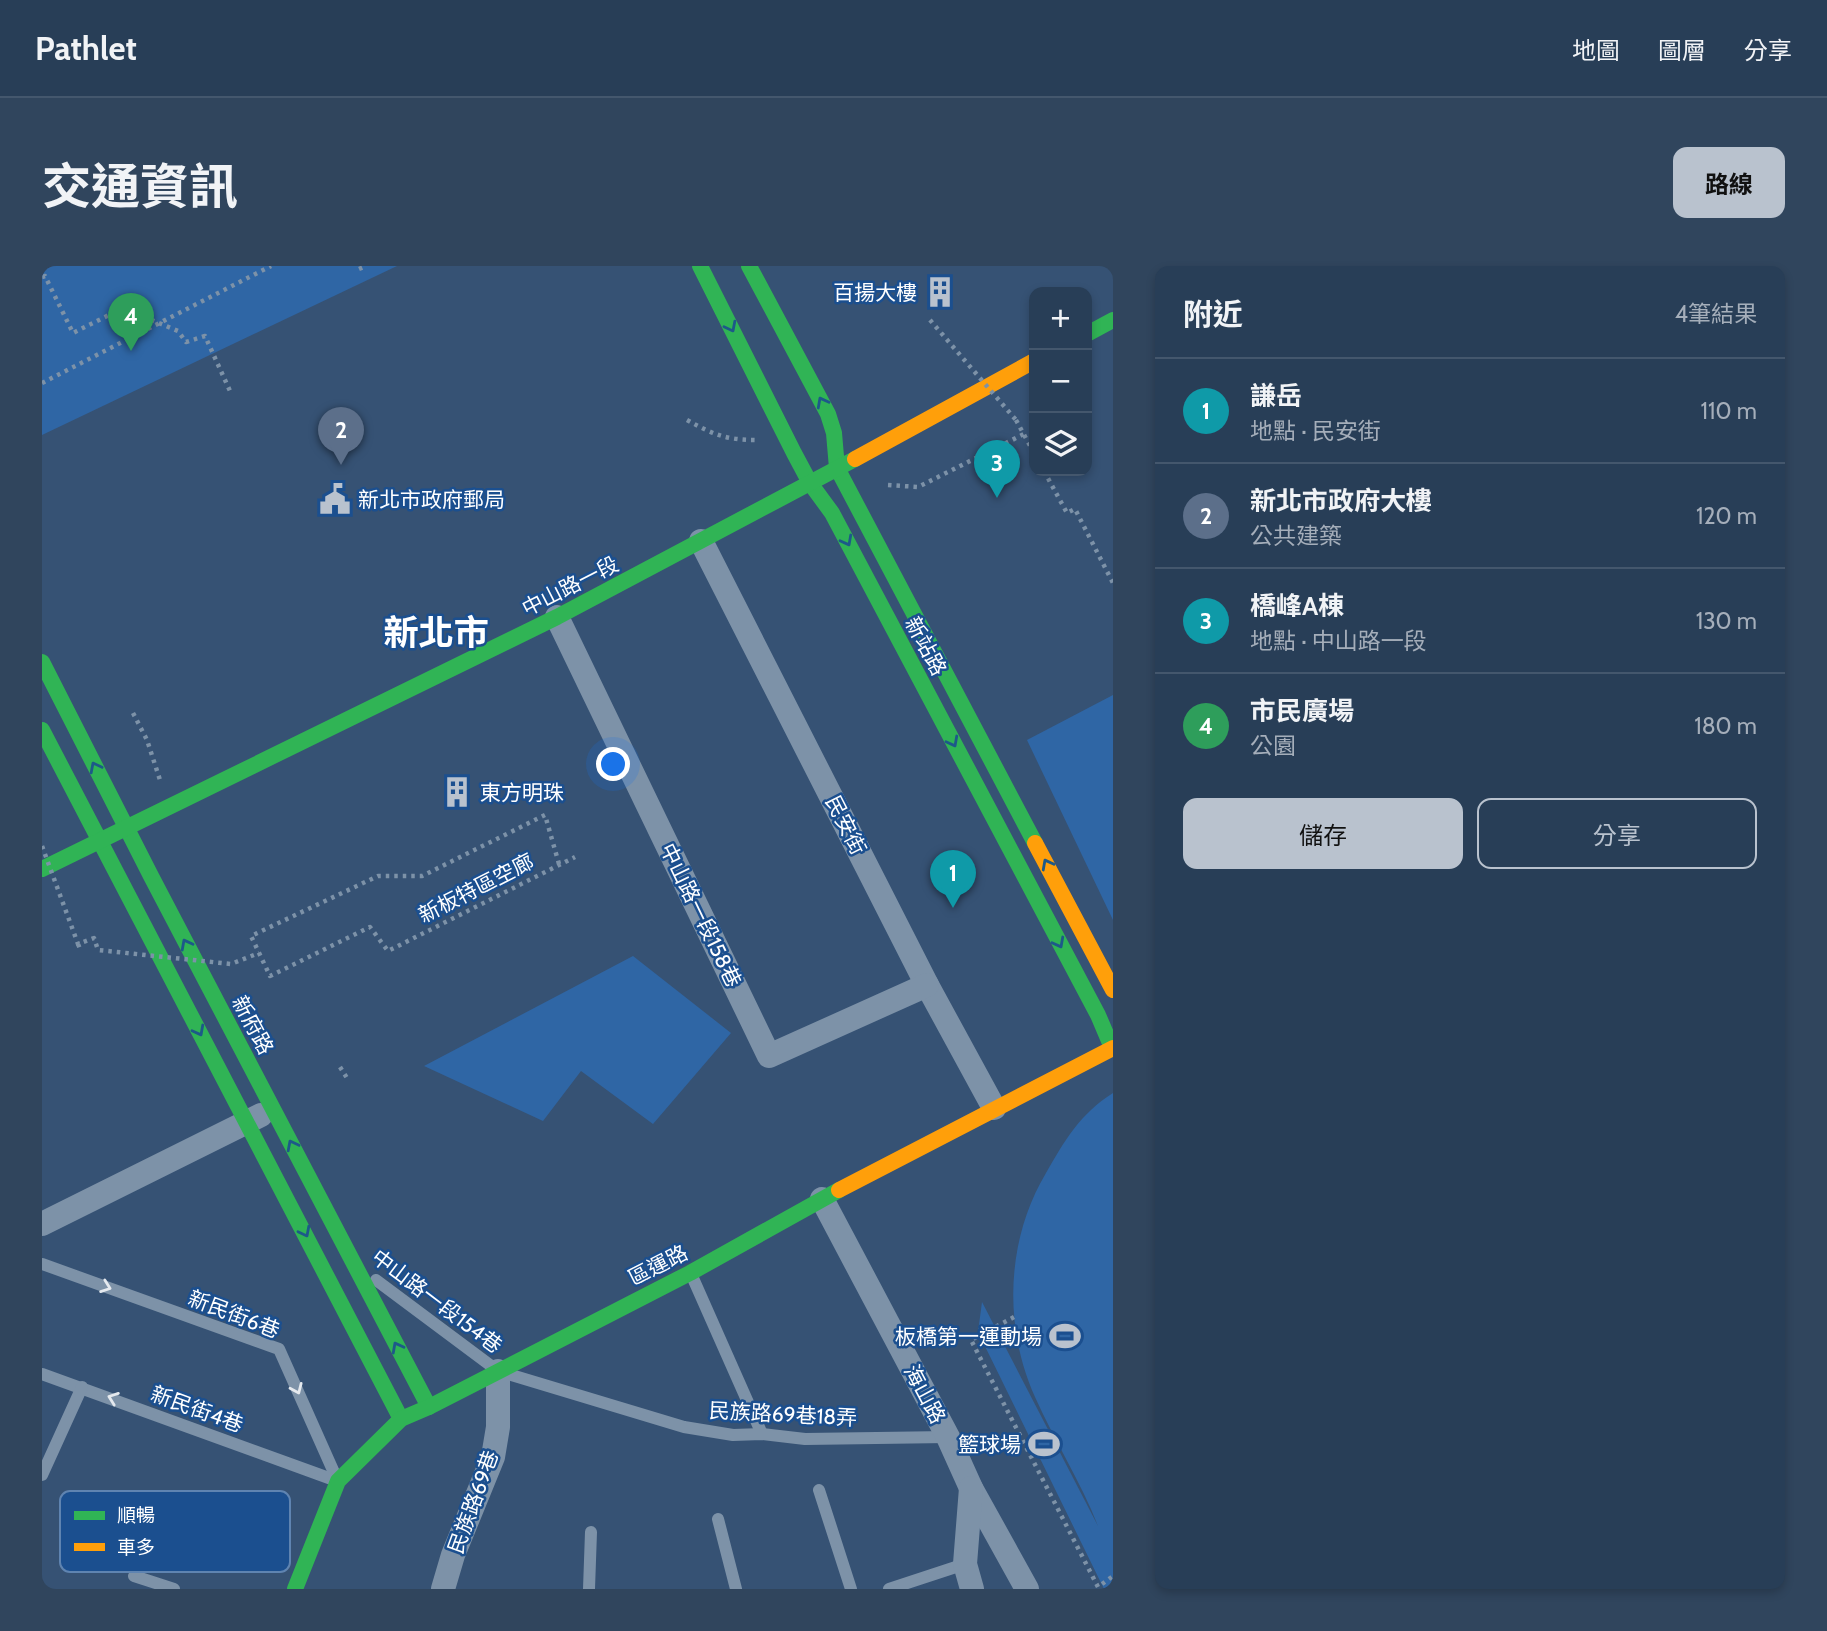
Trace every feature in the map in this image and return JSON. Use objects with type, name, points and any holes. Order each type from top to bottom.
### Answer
[{"type":"street","name":"新站路","points":[[700,266],[810,483],[832,513],[1113,1048]]},
{"type":"street","name":"新站路","points":[[749,266],[828,414],[834,433],[838,468],[1113,990]]},
{"type":"street","points":[[1092,331],[1113,320]]},
{"type":"street","name":"中山路一段","points":[[42,869],[557,617],[1029,364]]},
{"type":"street","name":"民安街","points":[[701,541],[927,985],[994,1108]]},
{"type":"street","name":"中山路一段158巷","points":[[557,617],[769,1056],[927,985]]},
{"type":"street","name":"新府路","points":[[42,662],[429,1408]]},
{"type":"street","points":[[42,730],[401,1419]]},
{"type":"street","name":"區運路","points":[[295,1589],[338,1481],[401,1419],[429,1408],[690,1273],[822,1199],[1113,1048]]},
{"type":"street","points":[[42,1224],[274,1108]]},
{"type":"street","name":"海山路","points":[[822,1199],[948,1437],[971,1488],[1027,1589]]},
{"type":"street","name":"民族路69巷","points":[[443,1589],[453,1555],[494,1457],[498,1427],[498,1371]]},
{"type":"street","points":[[971,1488],[965,1564],[972,1589]]},
{"type":"lane","name":"中山路一段154巷","points":[[352,1261],[498,1371]]},
{"type":"lane","name":"新民街6巷","points":[[42,1264],[279,1349],[338,1481]]},
{"type":"lane","points":[[690,1273],[762,1434]]},
{"type":"lane","name":"民族路69巷18弄","points":[[498,1371],[684,1427],[733,1435],[762,1434],[805,1439],[948,1437]]},
{"type":"lane","name":"新民街4巷","points":[[42,1374],[338,1481]]},
{"type":"lane","points":[[42,1475],[82,1387]]},
{"type":"lane","points":[[819,1490],[851,1589]]},
{"type":"lane","points":[[718,1519],[736,1589]]},
{"type":"lane","points":[[590,1589],[591,1532]]},
{"type":"lane","points":[[889,1589],[965,1564]]},
{"type":"lane","points":[[134,1576],[173,1589]]},
{"type":"path","points":[[42,383],[271,266]]},
{"type":"path","points":[[359,270],[366,266]]},
{"type":"path","points":[[42,277],[45,276],[73,333],[123,307],[178,331],[186,342],[205,336],[230,391]]},
{"type":"path","points":[[930,320],[1016,420],[1029,444]]},
{"type":"path","points":[[687,420],[713,435],[732,440],[763,440]]},
{"type":"path","points":[[888,485],[918,487],[1024,434]]},
{"type":"path","points":[[1047,476],[1067,513],[1074,509],[1113,583]]},
{"type":"path","points":[[133,713],[147,740],[160,781]]},
{"type":"path","name":"新板特區空廊","points":[[545,815],[559,864],[388,951],[370,927],[270,976],[251,936],[378,876],[422,876],[545,815]]},
{"type":"path","points":[[42,846],[79,947],[94,938],[98,950],[231,964],[259,953]]},
{"type":"path","points":[[559,864],[575,857]]},
{"type":"path","points":[[340,1067],[346,1078]]},
{"type":"path","points":[[1014,1317],[971,1340],[1098,1587],[1113,1576]]},
{"type":"shaded area","points":[[42,266],[397,266],[42,435]]},
{"type":"shaded area","points":[[1113,695],[1113,920],[1027,740]]},
{"type":"shaded area","points":[[633,956],[731,1033],[653,1124],[581,1071],[543,1121],[424,1066]]},
{"type":"shaded area","name":"板橋第一運動場","points":[[1113,1093],[1113,1589],[1104,1589],[978,1332],[982,1302],[1098,1526],[1084,1493],[1042,1413],[1025,1370],[1014,1313],[1014,1284],[1023,1226],[1046,1173],[1082,1119]]},
{"type":"traffic: fast","points":[[700,266],[794,453],[810,483],[832,513],[1098,1015],[1112,1048]]},
{"type":"traffic: fast","points":[[749,266],[828,414],[834,433],[837,468],[1035,843]]},
{"type":"traffic: fast","points":[[1092,331],[1113,320]]},
{"type":"traffic: fast","points":[[42,869],[557,617],[855,459]]},
{"type":"traffic: fast","points":[[42,662],[429,1407]]},
{"type":"traffic: fast","points":[[42,730],[401,1419]]},
{"type":"traffic: fast","points":[[295,1589],[338,1481],[401,1419],[690,1273],[839,1190]]},
{"type":"traffic: slow","points":[[855,459],[1029,364]]},
{"type":"traffic: slow","points":[[1035,843],[1113,990]]},
{"type":"traffic: slow","points":[[839,1190],[1113,1048]]},
{"type":"place","name":"百揚大樓","points":[[940,292]]},
{"type":"place","name":"市民廣場","points":[[131,351]]},
{"type":"place","name":"新北市政府大樓","points":[[341,465]]},
{"type":"place","name":"橋峰A棟","points":[[997,498]]},
{"type":"place","name":"新北市政府郵局","points":[[335,499]]},
{"type":"place","name":"東方明珠","points":[[457,792]]},
{"type":"place","name":"謙岳","points":[[953,908]]},
{"type":"place","name":"板橋第一運動場","points":[[1065,1336]]},
{"type":"place","name":"籃球場","points":[[1044,1444]]},
{"type":"district","name":"新北市","points":[[436,632]]}]
